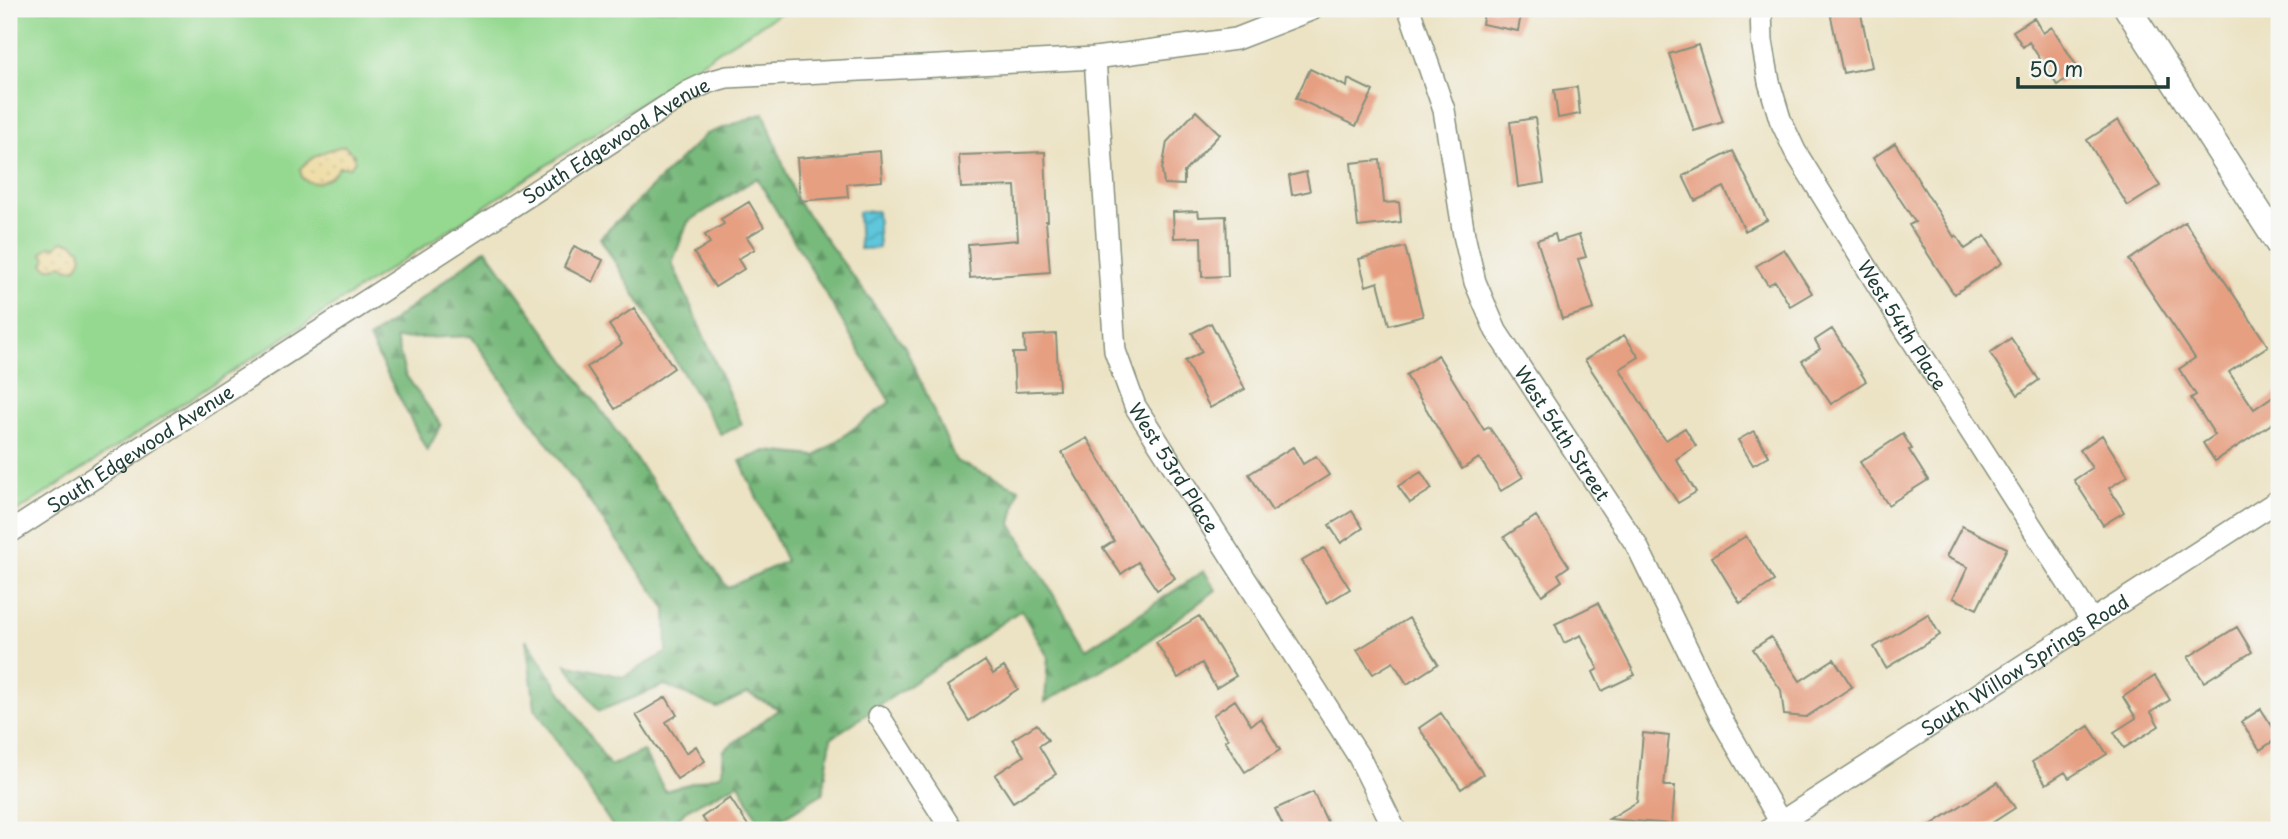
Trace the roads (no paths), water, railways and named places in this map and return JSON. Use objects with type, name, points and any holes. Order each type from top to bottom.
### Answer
[{"type":"main road","points":[[2129,9],[2279,244]]},
{"type":"street","name":"South Edgewood Avenue","points":[[9,533],[688,92],[709,82],[727,78],[1095,58],[1236,39],[1313,9]]},
{"type":"street","name":"West 54th Street","points":[[1409,9],[1444,110],[1464,235],[1475,282],[1496,331],[1637,546],[1778,828]]},
{"type":"street","name":"West 54th Place","points":[[1761,9],[1762,41],[1769,82],[1780,118],[1795,150],[1902,325],[2092,621]]},
{"type":"street","name":"West 53rd Place","points":[[1095,58],[1115,351],[1135,406],[1359,757],[1395,830]]},
{"type":"street","name":"South Willow Springs Road","points":[[1778,828],[2279,500]]},
{"type":"street","points":[[879,716],[952,830]]},
{"type":"water","points":[[877,211],[879,248],[860,249],[858,212]]}]
